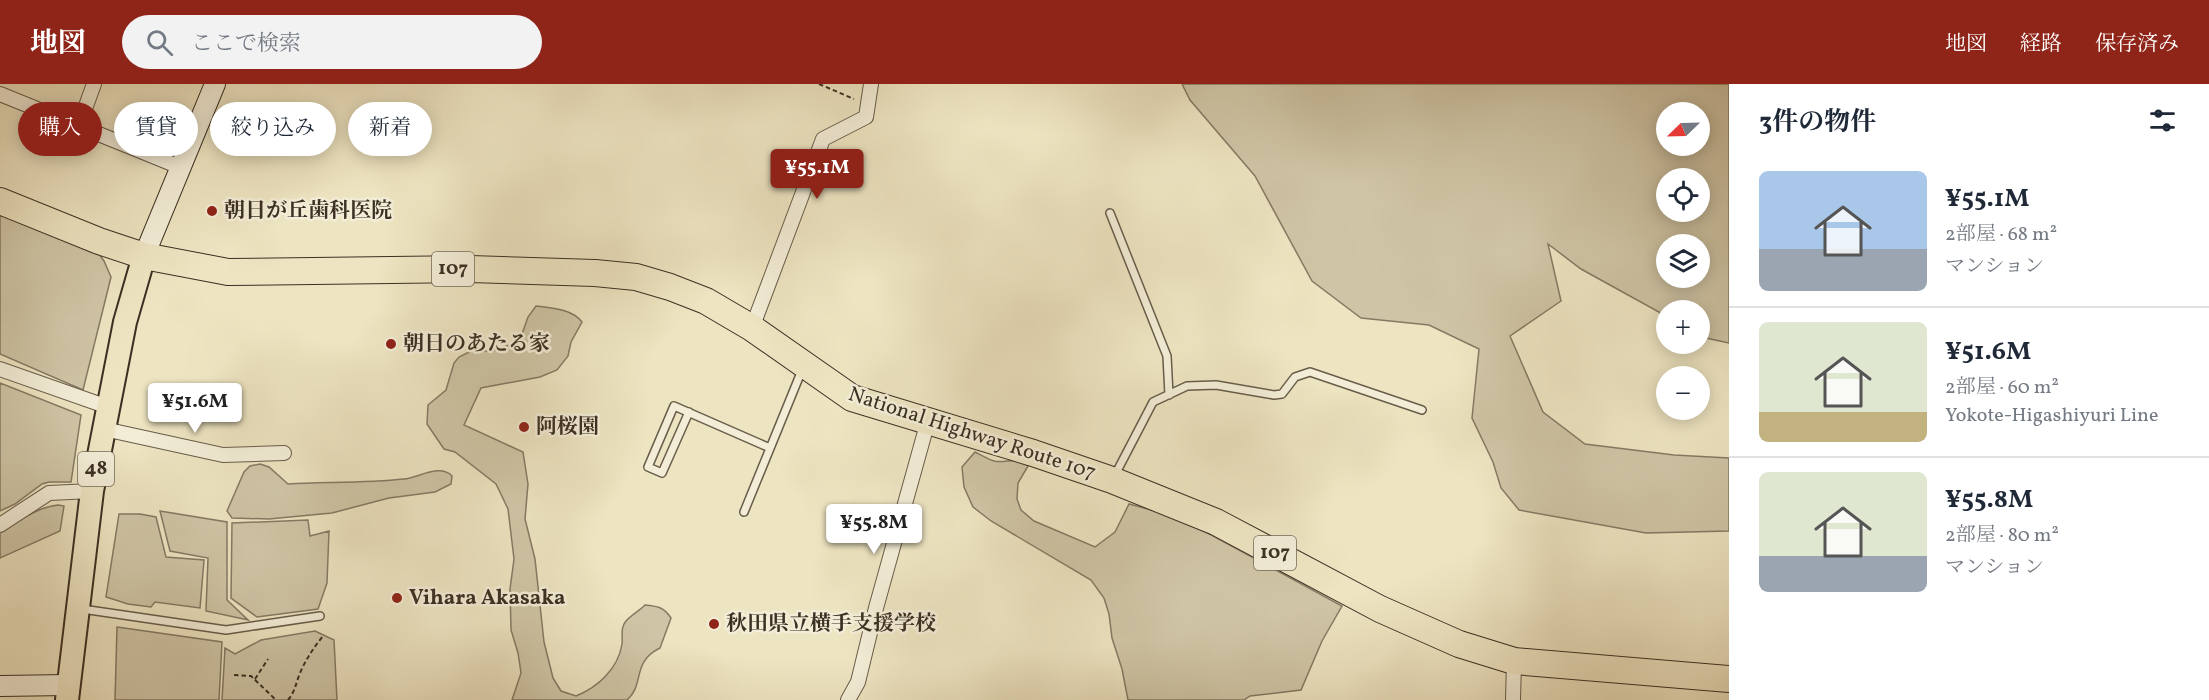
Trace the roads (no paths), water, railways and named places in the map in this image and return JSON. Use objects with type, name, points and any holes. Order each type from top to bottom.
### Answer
[{"type":"highway","name":"National Highway Route 107","points":[[0,201],[144,256],[228,272],[470,269],[595,273],[636,277],[670,287],[706,302],[752,328],[852,398],[1112,480],[1216,522],[1380,609],[1459,644],[1514,661],[1729,679]]},
{"type":"main road","name":"48","points":[[68,693],[92,491],[125,322],[144,256]]},
{"type":"street","points":[[87,102],[94,84]]},
{"type":"street","points":[[144,256],[215,84]]},
{"type":"street","points":[[752,328],[823,140],[866,117],[871,84]]},
{"type":"street","points":[[0,94],[20,102]]},
{"type":"street","points":[[102,135],[180,167]]},
{"type":"street","points":[[0,369],[106,418],[223,454],[284,453]]},
{"type":"street","points":[[848,700],[858,682],[928,421]]},
{"type":"street","points":[[0,525],[49,493],[92,491]]},
{"type":"street","points":[[1513,700],[1514,661]]},
{"type":"street","points":[[0,686],[68,693]]},
{"type":"lane","points":[[1110,213],[1167,356],[1169,394]]},
{"type":"lane","points":[[744,512],[805,365]]},
{"type":"lane","points":[[1112,480],[1153,402],[1187,386],[1216,385],[1274,395],[1282,394],[1295,377],[1310,372],[1422,410]]},
{"type":"lane","points":[[689,412],[662,473],[648,467],[674,406],[689,412],[770,448]]},
{"type":"lane","points":[[77,608],[226,630],[320,616]]},
{"type":"place","name":"朝日が丘歯科医院","points":[[212,211]]},
{"type":"place","name":"朝日のあたる家","points":[[391,344]]},
{"type":"place","name":"阿桜園","points":[[524,427]]},
{"type":"place","name":"Vihara Akasaka","points":[[397,598]]},
{"type":"place","name":"秋田県立横手支援学校","points":[[714,624]]}]
